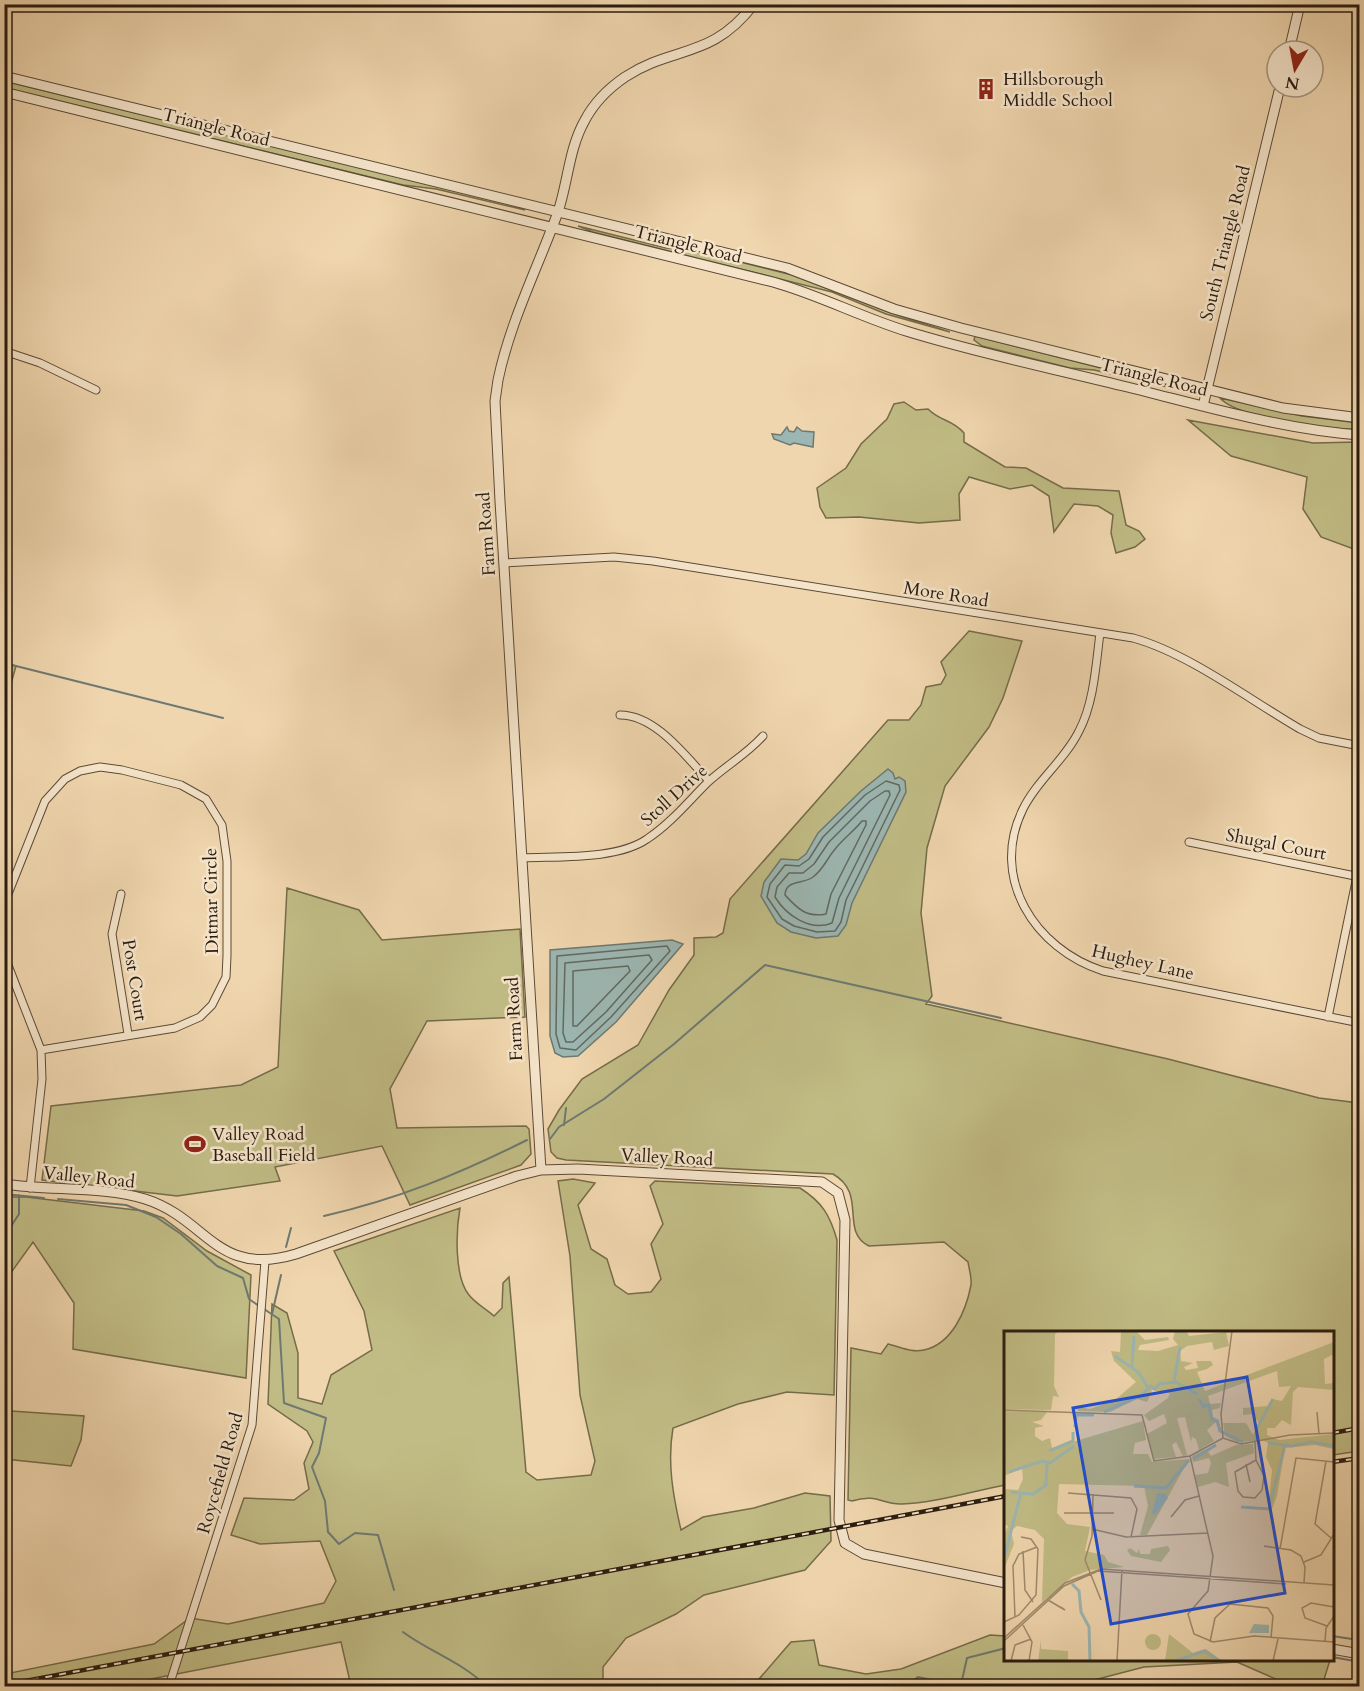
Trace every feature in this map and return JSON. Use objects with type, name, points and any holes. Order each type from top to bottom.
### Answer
[{"type":"street","name":"Farm Road","points":[[541,1170],[495,400],[498,380],[558,210],[581,129],[606,92],[643,68],[709,44],[734,27],[754,4]]},
{"type":"street","points":[[1292,39],[1300,4]]},
{"type":"street","name":"Triangle Road","points":[[4,76],[787,268],[920,317],[1283,408],[1359,418]]},
{"type":"street","name":"Triangle Road","points":[[4,92],[802,290],[907,332],[1307,430],[1359,435]]},
{"type":"street","name":"South Triangle Road","points":[[1203,406],[1277,99]]},
{"type":"street","points":[[4,351],[40,363],[96,390]]},
{"type":"street","name":"More Road","points":[[505,563],[614,556],[1100,633],[1149,643],[1180,658],[1300,729],[1319,738],[1359,746]]},
{"type":"street","name":"Hughey Lane","points":[[1100,633],[1088,706],[1080,731],[1029,798],[1017,823],[1013,862],[1016,885],[1032,921],[1059,950],[1081,964],[1102,971],[1359,1023]]},
{"type":"street","points":[[620,715],[630,715],[646,721],[709,781]]},
{"type":"street","name":"Stoll Drive","points":[[522,858],[609,852],[637,845],[669,822],[709,781],[748,753],[763,736]]},
{"type":"street","name":"Ditmar Circle","points":[[4,904],[45,801],[65,779],[80,771],[100,767],[181,784],[206,800],[222,825],[225,841],[226,977],[221,991],[200,1017],[175,1028],[41,1050]]},
{"type":"street","name":"Shugal Court","points":[[1189,842],[1358,877]]},
{"type":"street","points":[[1328,1017],[1358,877],[1359,862]]},
{"type":"street","name":"Post Court","points":[[121,894],[112,934],[128,1034]]},
{"type":"street","points":[[4,955],[41,1050],[42,1079],[30,1188]]},
{"type":"street","name":"Valley Road","points":[[4,1185],[116,1194],[145,1199],[172,1212],[224,1250],[250,1260],[265,1261],[296,1254],[501,1181],[541,1170],[578,1169],[822,1182],[834,1189],[841,1199],[845,1220],[839,1474],[839,1520],[842,1537],[850,1548],[864,1554],[1004,1583]]},
{"type":"street","name":"Roycefield Road","points":[[169,1686],[249,1437],[256,1399],[265,1261]]},
{"type":"street","points":[[1334,1649],[1359,1654]]},
{"type":"shaded area","points":[[4,81],[514,205],[525,210],[436,189],[403,185],[5,88]]},
{"type":"shaded area","points":[[578,226],[666,248],[692,250],[792,275],[891,313],[950,332],[886,314],[832,292],[593,232]]},
{"type":"shaded area","points":[[975,336],[1193,393],[1094,370],[1070,368],[982,346],[974,340]]},
{"type":"shaded area","points":[[1220,398],[1302,416],[1359,423],[1359,429],[1328,428],[1286,422],[1245,412]]},
{"type":"shaded area","points":[[904,402],[916,410],[928,409],[955,425],[964,433],[964,442],[1005,467],[1026,468],[1063,488],[1119,491],[1126,525],[1139,531],[1145,539],[1135,547],[1116,553],[1111,533],[1113,515],[1098,506],[1074,504],[1054,532],[1049,496],[1032,485],[1010,489],[969,477],[959,494],[960,520],[919,523],[859,517],[826,518],[820,507],[817,488],[846,468],[861,444],[887,419],[894,404]]},
{"type":"shaded area","points":[[1188,420],[1313,443],[1359,442],[1359,551],[1321,537],[1303,509],[1307,477],[1231,456]]},
{"type":"shaded area","points":[[969,631],[1022,641],[1003,698],[989,727],[945,786],[927,848],[921,913],[932,996],[926,1004],[1168,1059],[1319,1098],[1359,1103],[1359,1451],[1334,1455],[1334,1331],[1004,1331],[1004,1485],[915,1503],[895,1504],[868,1498],[848,1500],[851,1348],[881,1354],[888,1344],[919,1351],[934,1347],[950,1334],[969,1295],[971,1276],[968,1262],[944,1242],[869,1246],[860,1239],[856,1231],[849,1192],[843,1182],[833,1174],[566,1160],[557,1158],[551,1152],[548,1129],[559,1110],[582,1079],[638,1045],[669,990],[694,955],[694,938],[716,937],[723,933],[730,899],[888,720],[909,720],[921,705],[926,687],[941,684],[946,675],[941,662]]},
{"type":"shaded area","points":[[4,663],[16,666],[5,705]]},
{"type":"shaded area","points":[[287,888],[359,910],[382,940],[520,929],[525,1017],[427,1021],[390,1089],[397,1128],[526,1126],[529,1129],[531,1154],[521,1165],[410,1205],[382,1146],[275,1167],[280,1181],[177,1196],[42,1180],[51,1106],[241,1085],[278,1067]]},
{"type":"shaded area","points":[[573,1179],[595,1183],[578,1205],[591,1249],[607,1259],[615,1285],[628,1294],[651,1292],[661,1279],[651,1244],[663,1224],[650,1186],[655,1181],[800,1188],[820,1204],[828,1216],[837,1240],[834,1395],[787,1392],[738,1404],[673,1428],[671,1441],[672,1479],[681,1530],[703,1517],[754,1508],[805,1493],[830,1496],[831,1541],[805,1570],[704,1595],[676,1614],[626,1638],[603,1667],[603,1680],[643,1682],[657,1686],[351,1686],[341,1642],[115,1686],[5,1686],[5,1674],[154,1644],[190,1618],[228,1624],[324,1603],[336,1581],[320,1541],[260,1544],[231,1535],[244,1498],[294,1500],[309,1489],[304,1463],[313,1442],[307,1431],[268,1404],[272,1304],[287,1313],[298,1353],[298,1398],[322,1404],[331,1375],[372,1350],[364,1311],[334,1251],[460,1208],[457,1240],[459,1265],[464,1287],[469,1295],[494,1316],[502,1308],[503,1283],[509,1277],[526,1472],[537,1480],[591,1475],[595,1461],[580,1395],[570,1256],[558,1181]]},
{"type":"shaded area","points":[[5,1197],[26,1197],[144,1211],[163,1218],[207,1251],[251,1275],[246,1378],[73,1349],[74,1303],[33,1242],[5,1281]]},
{"type":"shaded area","points":[[4,1406],[11,1411],[84,1416],[81,1440],[71,1466],[5,1459]]},
{"type":"shaded area","points":[[990,1635],[1004,1636],[1004,1661],[1330,1661],[1322,1686],[1287,1684],[1237,1662],[1144,1667],[1071,1686],[753,1686],[791,1642],[814,1640],[819,1665],[866,1674],[901,1669]]},
{"type":"water","points":[[787,427],[789,431],[794,432],[797,427],[802,431],[814,432],[813,447],[794,443],[790,445],[774,439],[772,434],[781,435]]},
{"type":"water","points":[[888,769],[893,773],[895,779],[899,777],[905,781],[906,792],[852,903],[846,925],[838,936],[816,938],[791,932],[777,923],[761,896],[764,882],[781,859],[798,860],[806,854],[818,833],[861,791]]},
{"type":"water","points":[[672,940],[683,944],[616,1022],[578,1056],[563,1057],[555,1053],[550,1036],[550,950]]},
{"type":"waterway","points":[[4,668],[8,664],[223,718]]},
{"type":"waterway","points":[[550,1139],[559,1127],[604,1099],[674,1044],[765,965],[1001,1018]]},
{"type":"waterway","points":[[564,1125],[566,1108]]},
{"type":"waterway","points":[[324,1216],[377,1202],[428,1184],[527,1140]]},
{"type":"waterway","points":[[4,1194],[44,1198]]},
{"type":"waterway","points":[[4,1258],[7,1256],[8,1231],[19,1214],[19,1195]]},
{"type":"waterway","points":[[58,1199],[126,1205],[156,1217],[181,1234],[217,1266],[243,1278],[249,1299],[259,1306]]},
{"type":"waterway","points":[[286,1247],[291,1228]]},
{"type":"waterway","points":[[272,1314],[281,1275]]},
{"type":"waterway","points":[[264,1309],[279,1319],[284,1403],[326,1418],[319,1453],[312,1467],[325,1501],[328,1532],[339,1544],[355,1533],[378,1535],[394,1590]]},
{"type":"waterway","points":[[1334,1636],[1352,1639],[1357,1636],[1360,1622]]},
{"type":"waterway","points":[[403,1632],[467,1670],[486,1686]]},
{"type":"waterway","points":[[905,1686],[918,1677],[945,1683],[962,1680],[967,1658],[1004,1649]]},
{"type":"waterway","points":[[1334,1657],[1360,1662]]},
{"type":"railway","points":[[1334,1433],[1360,1428]]},
{"type":"railway","points":[[1334,1462],[1360,1458]]},
{"type":"railway","points":[[4,1685],[1004,1496]]},
{"type":"place","name":"Hillsborough Middle School","points":[[986,89]]},
{"type":"place","name":"Valley Road Baseball Field","points":[[195,1144]]}]
